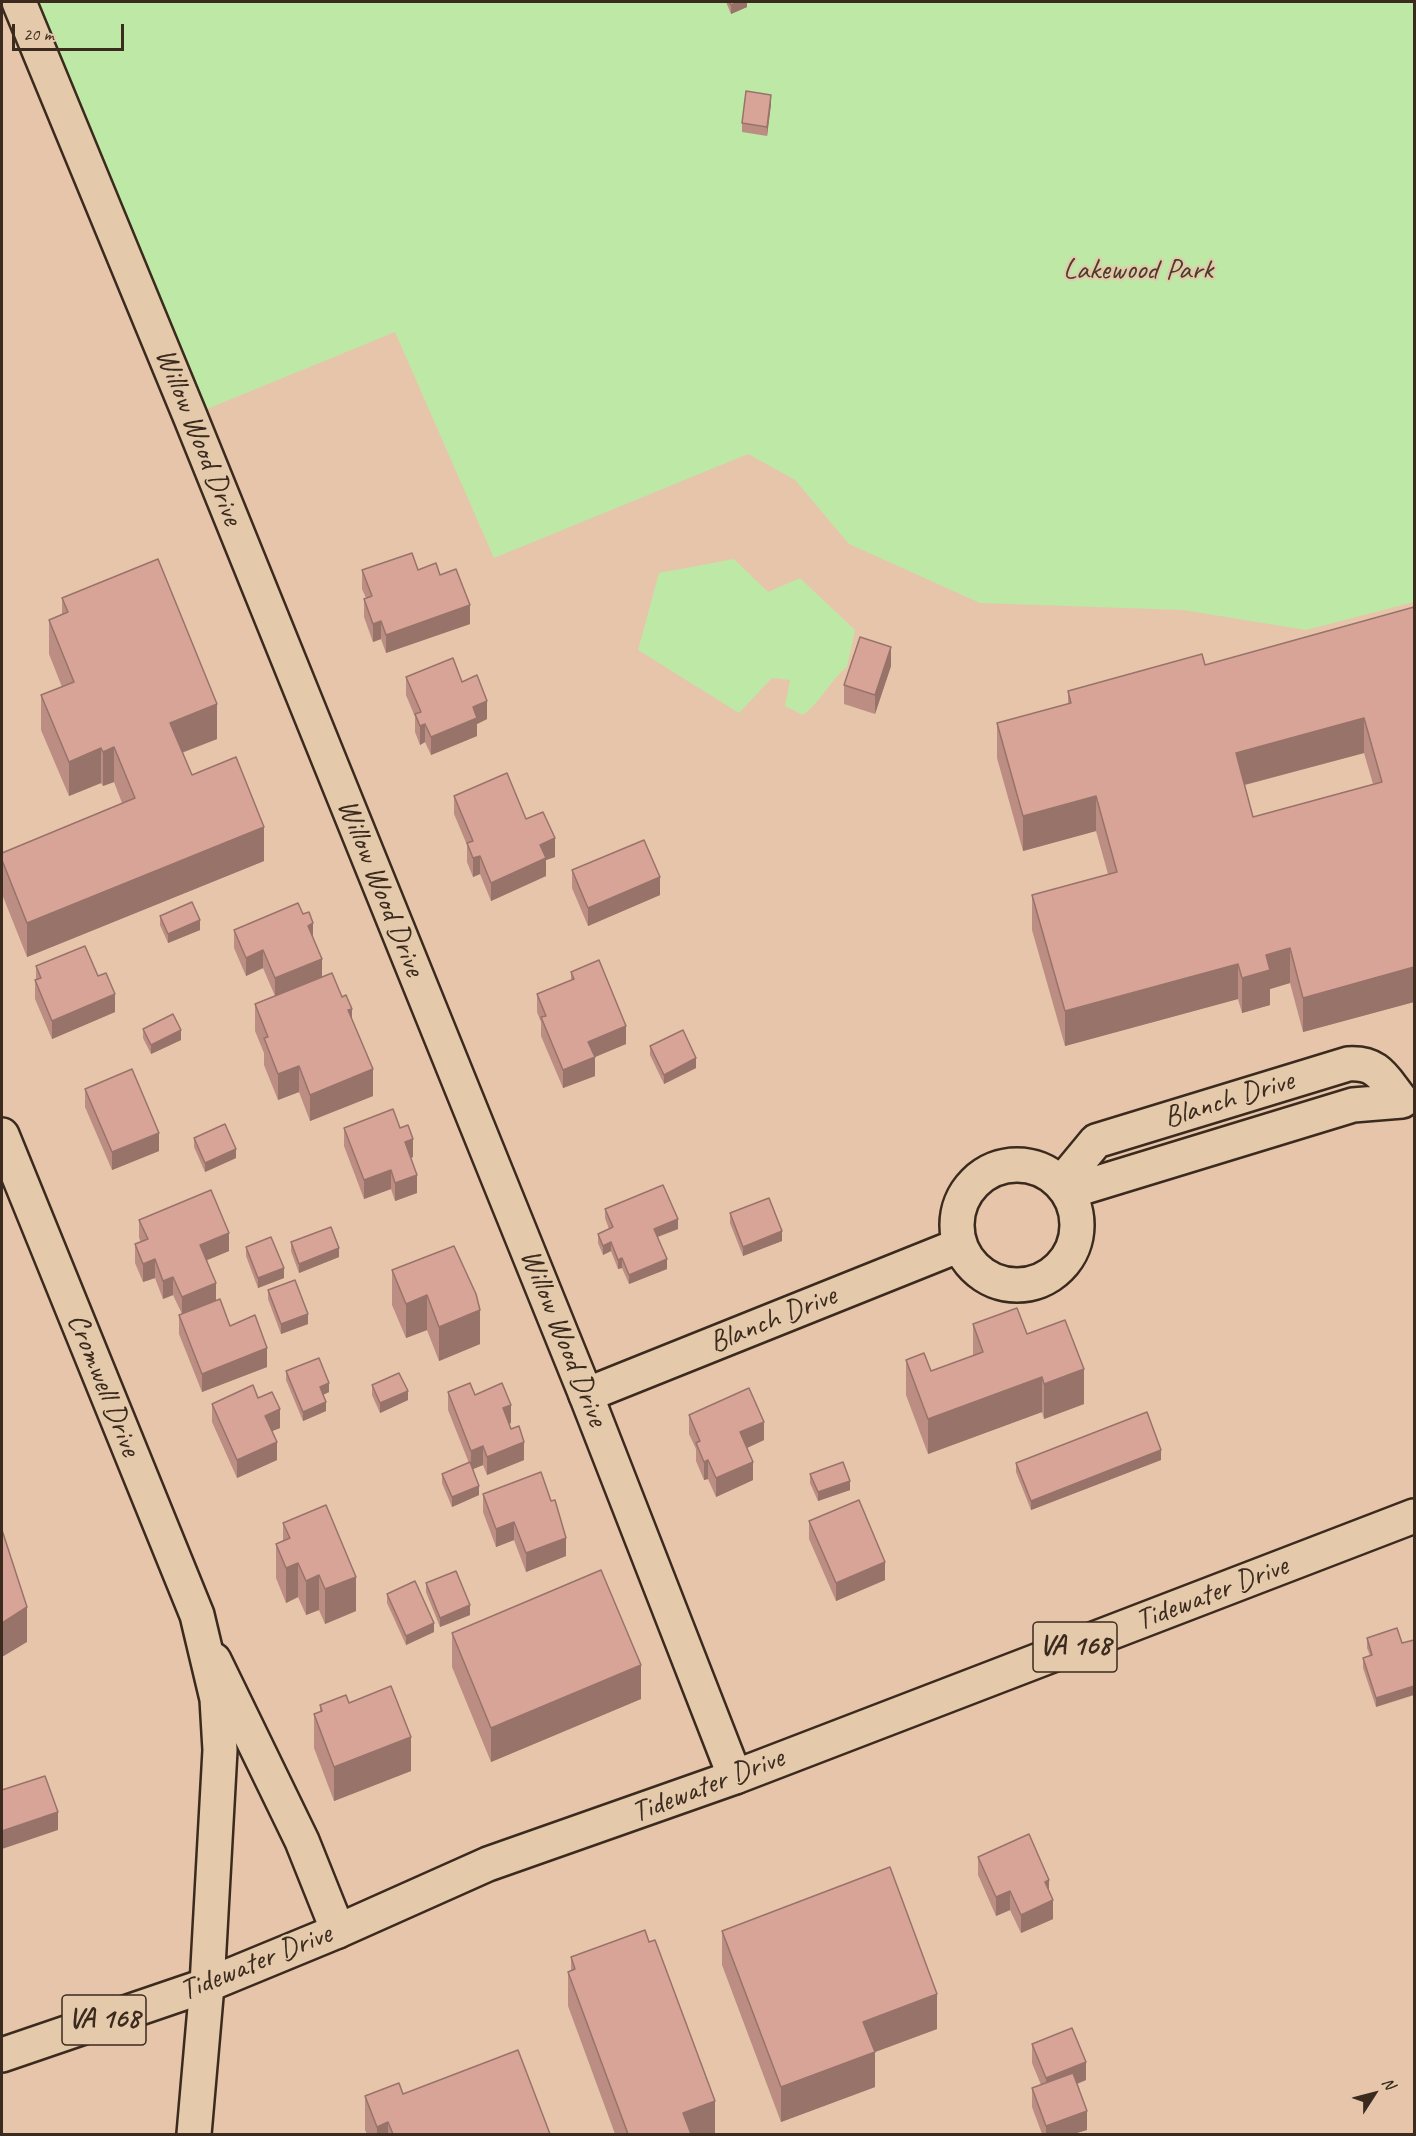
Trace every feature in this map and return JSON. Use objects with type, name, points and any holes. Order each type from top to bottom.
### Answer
[{"type":"main road","name":"Willow Wood Drive","points":[[19,2],[195,427],[586,1395],[735,1777]]},
{"type":"main road","name":"Blanch Drive","points":[[1065,1189],[1353,1105],[1408,1107]]},
{"type":"main road","name":"Cromwell Drive","points":[[2,1135],[197,1615],[217,1699],[220,1749],[207,1985],[194,2134]]},
{"type":"main road","points":[[1024,1165],[1055,1176],[1065,1189],[1077,1217],[1077,1236],[1070,1254],[1059,1269],[1043,1280],[1025,1286],[1004,1284],[985,1277],[970,1263],[960,1245],[956,1225],[959,1205],[970,1187],[985,1173],[1004,1166],[1024,1165]]},
{"type":"main road","name":"Blanch Drive","points":[[586,1395],[960,1245]]},
{"type":"main road","name":"Tidewater Drive","points":[[2,2055],[207,1985],[338,1931],[488,1864],[735,1777],[1414,1516]]},
{"type":"main road","name":"Cromwell Drive","points":[[203,1636],[302,1841],[338,1931]]},
{"type":"green space","name":"Lakewood Park","points":[[20,2],[1414,2],[1414,602],[1306,630],[1183,610],[980,603],[849,544],[795,480],[748,454],[494,558],[395,332],[190,416]]},
{"type":"green space","points":[[734,559],[768,592],[800,578],[855,630],[847,667],[803,715],[785,706],[790,680],[772,678],[739,713],[638,650],[659,573]]},
{"type":"building","points":[[746,91],[771,95],[767,127],[742,123]]},
{"type":"building","points":[[412,553],[418,570],[436,563],[440,575],[456,569],[470,605],[386,635],[381,621],[373,624],[364,599],[372,596],[362,570]]},
{"type":"building","points":[[158,559],[217,704],[170,723],[192,775],[236,757],[264,827],[27,923],[2,860],[2,853],[135,798],[114,747],[103,752],[101,748],[69,762],[41,695],[74,682],[49,620],[68,612],[62,598]]},
{"type":"building","points":[[1414,607],[1414,967],[1303,998],[1290,948],[1266,955],[1270,970],[1242,978],[1238,964],[1065,1011],[1032,895],[1117,872],[1096,796],[1023,816],[997,723],[1071,703],[1068,691],[1202,654],[1205,665]],"holes":[[[1364,718],[1382,782],[1253,817],[1236,753]]]},
{"type":"building","points":[[860,637],[891,647],[875,695],[844,685]]},
{"type":"building","points":[[453,658],[462,682],[477,675],[487,701],[473,707],[477,718],[431,737],[425,724],[420,726],[415,714],[421,712],[406,677]]},
{"type":"building","points":[[507,773],[526,819],[543,812],[555,838],[540,845],[546,858],[491,883],[480,856],[473,858],[467,843],[473,841],[454,796]]},
{"type":"building","points":[[644,840],[660,877],[588,908],[572,870]]},
{"type":"building","points":[[192,902],[200,920],[168,934],[160,916]]},
{"type":"building","points":[[298,903],[303,914],[309,912],[313,923],[308,926],[322,959],[275,978],[263,950],[246,958],[234,930]]},
{"type":"building","points":[[85,946],[98,976],[106,973],[115,994],[52,1021],[35,980],[41,978],[36,966]]},
{"type":"building","points":[[599,960],[626,1026],[588,1042],[595,1057],[563,1070],[541,1017],[546,1016],[537,994],[574,979],[571,972]]},
{"type":"building","points":[[332,973],[342,997],[346,995],[352,1009],[348,1010],[373,1069],[310,1095],[299,1066],[278,1074],[264,1038],[268,1037],[255,1004]]},
{"type":"building","points":[[173,1014],[181,1030],[151,1045],[143,1029]]},
{"type":"building","points":[[683,1030],[696,1058],[664,1075],[650,1046]]},
{"type":"building","points":[[132,1069],[159,1133],[112,1152],[85,1089]]},
{"type":"building","points":[[393,1109],[400,1128],[408,1125],[413,1139],[405,1142],[417,1175],[395,1183],[391,1170],[364,1180],[344,1128]]},
{"type":"building","points":[[225,1124],[236,1149],[205,1163],[194,1138]]},
{"type":"building","points":[[663,1185],[678,1219],[654,1229],[667,1259],[629,1275],[622,1258],[618,1260],[611,1242],[603,1246],[598,1234],[613,1227],[605,1209]]},
{"type":"building","points":[[211,1190],[229,1233],[200,1245],[216,1283],[182,1297],[173,1277],[163,1281],[155,1259],[143,1264],[135,1244],[148,1239],[139,1220]]},
{"type":"building","points":[[769,1198],[782,1231],[743,1247],[730,1213]]},
{"type":"building","points":[[331,1227],[339,1248],[299,1264],[291,1242]]},
{"type":"building","points":[[271,1237],[284,1268],[258,1278],[246,1247]]},
{"type":"building","points":[[454,1246],[476,1294],[480,1310],[439,1327],[427,1295],[406,1304],[392,1270]]},
{"type":"building","points":[[295,1280],[308,1314],[281,1324],[268,1290]]},
{"type":"building","points":[[220,1299],[230,1326],[255,1315],[267,1348],[202,1374],[179,1315]]},
{"type":"building","points":[[1017,1308],[1027,1334],[1065,1320],[1084,1369],[1044,1384],[1042,1377],[928,1419],[906,1360],[924,1353],[931,1371],[983,1352],[973,1324]]},
{"type":"building","points":[[319,1358],[329,1383],[320,1387],[326,1402],[303,1412],[286,1371]]},
{"type":"building","points":[[399,1373],[408,1391],[380,1403],[372,1385]]},
{"type":"building","points":[[470,1383],[475,1395],[502,1383],[511,1405],[503,1408],[511,1429],[519,1426],[524,1442],[487,1457],[483,1446],[471,1451],[448,1392]]},
{"type":"building","points":[[253,1385],[258,1398],[272,1392],[280,1409],[265,1416],[277,1442],[237,1460],[212,1404]]},
{"type":"building","points":[[749,1388],[764,1422],[740,1432],[753,1462],[716,1478],[708,1460],[704,1462],[696,1443],[700,1441],[689,1415]]},
{"type":"building","points":[[1147,1412],[1161,1450],[1031,1501],[1016,1463]]},
{"type":"building","points":[[470,1462],[479,1486],[452,1497],[442,1474]]},
{"type":"building","points":[[843,1462],[850,1481],[818,1492],[810,1474]]},
{"type":"building","points":[[541,1472],[551,1501],[555,1500],[566,1538],[526,1553],[514,1522],[496,1529],[483,1494]]},
{"type":"building","points":[[859,1500],[885,1562],[836,1583],[809,1521]]},
{"type":"building","points":[[326,1505],[356,1577],[325,1589],[319,1575],[306,1581],[298,1563],[286,1568],[276,1544],[290,1538],[283,1523]]},
{"type":"building","points":[[2,1530],[27,1607],[2,1623]]},
{"type":"building","points":[[601,1570],[641,1665],[491,1728],[452,1633]]},
{"type":"building","points":[[456,1571],[470,1605],[440,1618],[426,1583]]},
{"type":"building","points":[[415,1581],[434,1623],[406,1636],[387,1594]]},
{"type":"building","points":[[1397,1628],[1402,1643],[1414,1640],[1414,1686],[1376,1698],[1363,1658],[1372,1655],[1367,1638]]},
{"type":"building","points":[[391,1686],[411,1737],[334,1767],[314,1714],[322,1711],[320,1705],[346,1695],[349,1703]]},
{"type":"building","points":[[45,1776],[58,1812],[2,1831],[2,1790]]},
{"type":"building","points":[[1029,1834],[1049,1880],[1045,1882],[1053,1900],[1021,1915],[1010,1891],[996,1897],[978,1857]]},
{"type":"building","points":[[890,1867],[937,1994],[863,2022],[875,2052],[781,2087],[722,1931]]},
{"type":"building","points":[[645,1930],[649,1942],[655,1940],[715,2101],[683,2113],[691,2134],[628,2134],[568,1972],[575,1969],[571,1957]]},
{"type":"building","points":[[1072,2028],[1086,2062],[1046,2078],[1032,2044]]},
{"type":"building","points":[[518,2050],[550,2134],[393,2134],[388,2122],[377,2127],[365,2096],[399,2083],[403,2094]]},
{"type":"building","points":[[1073,2073],[1087,2111],[1046,2126],[1032,2088]]}]
